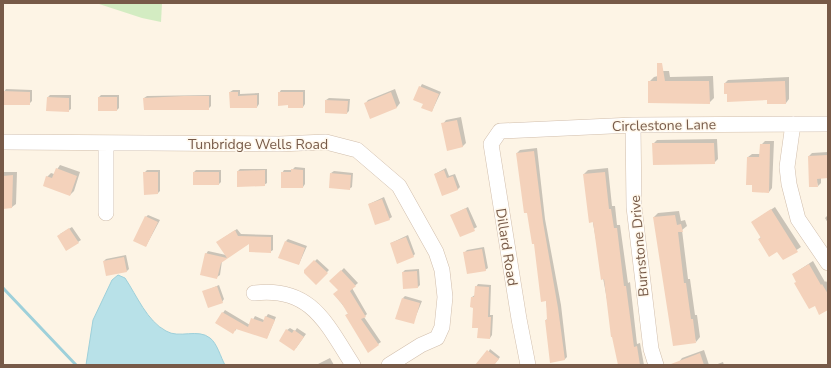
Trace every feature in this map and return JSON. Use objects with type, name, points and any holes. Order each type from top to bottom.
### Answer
[{"type":"street","points":[[792,124],[787,167],[789,184],[798,219],[828,263]]},
{"type":"street","name":"Circlestone Lane","points":[[500,131],[633,125],[828,124]]},
{"type":"street","name":"Burnstone Drive","points":[[633,125],[634,207],[650,342],[656,365]]},
{"type":"street","name":"Dillard Road","points":[[500,131],[491,144],[518,319],[528,365]]},
{"type":"street","name":"Tunbridge Wells Road","points":[[3,142],[279,144],[326,142],[357,150],[400,186],[436,252],[442,270],[445,297],[442,327],[437,338],[421,345],[389,365]]},
{"type":"street","points":[[106,143],[106,214]]},
{"type":"street","points":[[254,293],[271,291],[290,294],[311,307],[323,320],[353,365]]},
{"type":"green space","points":[[96,3],[162,3],[161,22],[142,18]]},
{"type":"water","points":[[118,275],[125,278],[143,308],[159,327],[171,333],[205,335],[215,343],[225,365],[86,365],[93,320],[112,280]]},
{"type":"building","points":[[657,63],[662,63],[665,81],[709,81],[710,104],[648,103],[648,81],[657,81]]},
{"type":"building","points":[[785,81],[786,104],[767,104],[767,100],[727,102],[727,94],[724,94],[724,83]]},
{"type":"building","points":[[419,86],[439,94],[432,112],[421,108],[423,104],[413,100]]},
{"type":"building","points":[[3,91],[30,92],[30,105],[3,105]]},
{"type":"building","points":[[229,92],[238,92],[238,96],[257,95],[257,108],[230,108]]},
{"type":"building","points":[[278,92],[303,92],[303,108],[288,108],[288,105],[278,106]]},
{"type":"building","points":[[391,92],[397,108],[370,119],[364,103]]},
{"type":"building","points":[[209,96],[209,110],[144,110],[143,98]]},
{"type":"building","points":[[47,97],[69,98],[69,112],[46,111]]},
{"type":"building","points":[[98,97],[117,97],[117,111],[98,111]]},
{"type":"building","points":[[325,100],[348,101],[347,114],[325,113]]},
{"type":"building","points":[[457,120],[463,147],[447,151],[441,123]]},
{"type":"building","points":[[652,143],[714,143],[715,164],[653,165]]},
{"type":"building","points":[[760,144],[770,144],[769,193],[752,192],[752,185],[746,185],[747,157],[759,157]]},
{"type":"building","points":[[534,151],[543,222],[558,308],[565,360],[550,363],[545,320],[547,320],[546,301],[541,302],[534,244],[532,244],[527,213],[524,213],[516,153]]},
{"type":"building","points":[[828,155],[828,178],[817,179],[818,187],[809,187],[808,156]]},
{"type":"building","points":[[56,168],[77,176],[70,196],[43,186],[46,176],[52,178]]},
{"type":"building","points":[[291,169],[303,170],[303,188],[281,188],[281,172],[291,172]]},
{"type":"building","points":[[265,170],[265,186],[237,187],[237,171]]},
{"type":"building","points":[[444,170],[447,178],[453,176],[458,190],[442,196],[434,174]]},
{"type":"building","points":[[143,172],[158,172],[158,194],[144,195]]},
{"type":"building","points":[[193,172],[219,172],[219,185],[193,185]]},
{"type":"building","points":[[605,172],[609,209],[611,209],[614,228],[617,228],[624,286],[626,286],[634,347],[637,346],[640,365],[618,365],[611,337],[604,279],[601,280],[593,222],[589,223],[583,174]]},
{"type":"building","points":[[330,173],[351,175],[350,190],[329,188]]},
{"type":"building","points":[[13,175],[12,208],[3,209],[3,176]]},
{"type":"building","points":[[382,199],[390,220],[375,225],[368,204]]},
{"type":"building","points":[[466,208],[475,231],[460,237],[450,215]]},
{"type":"building","points":[[771,209],[798,252],[783,260],[777,252],[769,257],[758,239],[761,238],[751,222]]},
{"type":"building","points":[[675,215],[677,225],[681,224],[683,232],[678,232],[684,283],[686,283],[696,343],[673,346],[653,217]]},
{"type":"building","points":[[145,216],[158,222],[146,247],[133,241]]},
{"type":"building","points":[[69,228],[79,243],[66,251],[57,236]]},
{"type":"building","points":[[235,230],[238,236],[271,237],[271,253],[249,252],[249,244],[221,263],[217,279],[200,275],[205,253],[227,258],[216,242]]},
{"type":"building","points":[[406,237],[414,257],[397,264],[390,243]]},
{"type":"building","points":[[285,241],[305,248],[299,265],[278,258]]},
{"type":"building","points":[[482,249],[486,271],[467,274],[463,252]]},
{"type":"building","points":[[124,257],[127,272],[106,276],[103,261]]},
{"type":"building","points":[[314,260],[328,273],[316,285],[304,273],[304,270]]},
{"type":"building","points":[[809,264],[828,294],[828,310],[819,315],[815,306],[809,309],[794,283],[796,282],[792,274]]},
{"type":"building","points":[[341,270],[356,286],[350,291],[366,317],[361,319],[379,345],[368,353],[345,315],[348,314],[333,294],[338,290],[329,281]]},
{"type":"building","points":[[417,271],[418,288],[403,289],[402,272]]},
{"type":"building","points":[[217,286],[223,303],[208,308],[202,291]]},
{"type":"building","points":[[475,286],[489,287],[488,317],[491,317],[490,339],[477,338],[478,328],[472,328],[473,308],[470,307],[471,297],[474,297]]},
{"type":"building","points":[[402,298],[420,303],[414,324],[395,319]]},
{"type":"building","points":[[222,312],[248,327],[251,318],[263,322],[265,316],[275,320],[267,339],[236,329],[233,334],[215,323]]},
{"type":"building","points":[[286,329],[292,333],[294,330],[304,337],[294,351],[279,341]]},
{"type":"building","points":[[487,350],[499,359],[494,365],[475,365]]},
{"type":"building","points":[[700,353],[704,365],[671,365],[671,364]]},
{"type":"waterway","points":[[3,288],[76,365]]}]
